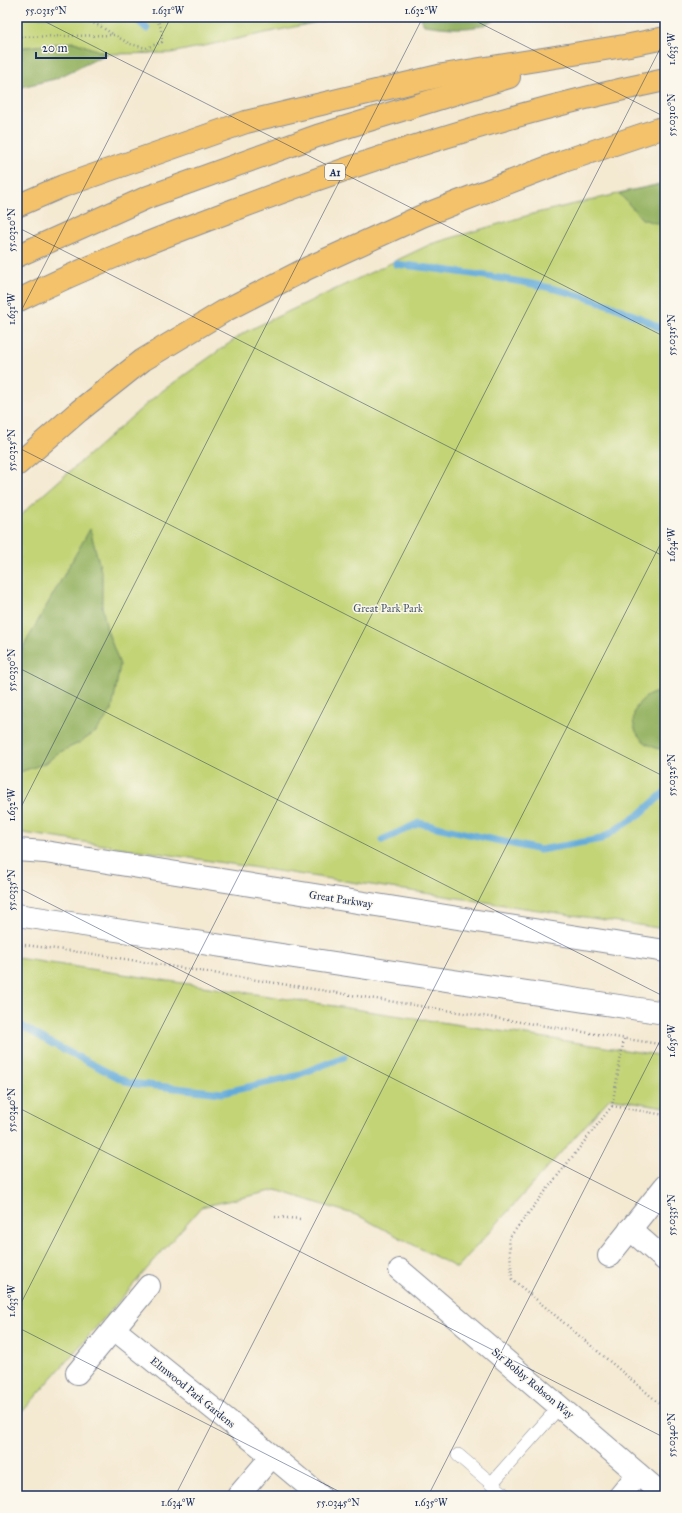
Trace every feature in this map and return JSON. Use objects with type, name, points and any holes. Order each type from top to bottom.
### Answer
[{"type":"highway","points":[[17,206],[63,186],[246,122],[443,75],[665,38]]},
{"type":"highway","points":[[17,256],[148,197],[317,136],[483,84],[630,45]]},
{"type":"highway","name":"A1","points":[[17,301],[161,237],[324,176],[491,123],[665,80]]},
{"type":"highway","points":[[17,465],[79,411],[143,360],[226,310],[308,268],[422,216],[564,161],[665,127]]},
{"type":"street","name":"Great Parkway","points":[[17,850],[53,854],[223,880],[665,951]]},
{"type":"street","points":[[17,915],[665,1013]]},
{"type":"street","points":[[608,1256],[665,1186]]},
{"type":"street","points":[[630,1229],[665,1260]]},
{"type":"street","name":"Sir Bobby Robson Way","points":[[400,1270],[664,1496]]},
{"type":"street","points":[[77,1373],[149,1286]]},
{"type":"street","name":"Elmwood Park Gardens","points":[[114,1329],[320,1496]]},
{"type":"street","points":[[238,1496],[272,1456]]},
{"type":"street","points":[[620,1496],[638,1474]]},
{"type":"lane","points":[[491,1484],[560,1406]]},
{"type":"lane","points":[[458,1456],[506,1496]]},
{"type":"path","points":[[80,17],[100,26],[130,44],[146,48],[162,42],[161,28],[156,17]]},
{"type":"path","points":[[17,37],[114,35]]},
{"type":"path","points":[[17,944],[94,954],[665,1045]]},
{"type":"path","points":[[624,1039],[612,1106],[509,1238],[512,1279],[665,1408]]},
{"type":"path","points":[[612,1106],[665,1115]]},
{"type":"path","points":[[275,1217],[301,1219]]},
{"type":"green space","points":[[17,17],[341,17],[171,53],[107,54],[74,42],[17,48]]},
{"type":"green space","points":[[419,17],[498,17],[491,22],[482,25],[453,28],[424,25]]},
{"type":"green space","points":[[74,42],[107,54],[55,79],[17,88],[17,48]]},
{"type":"green space","name":"Great Park Park","points":[[665,183],[665,929],[17,832],[17,520],[29,507],[158,394],[245,332],[431,244],[536,213]]},
{"type":"green space","points":[[665,183],[665,226],[642,219],[619,193]]},
{"type":"green space","points":[[90,529],[102,575],[102,606],[107,630],[120,665],[112,710],[96,732],[79,743],[58,753],[46,763],[17,773],[17,658]]},
{"type":"green space","points":[[665,691],[664,750],[650,746],[641,738],[635,729],[633,719],[636,709],[642,700],[651,694]]},
{"type":"green space","points":[[17,958],[665,1056],[665,1107],[610,1098],[457,1268],[359,1216],[276,1190],[201,1207],[17,1418]]},
{"type":"waterway","points":[[134,17],[147,29]]},
{"type":"waterway","points":[[396,264],[499,278],[569,292],[635,315],[665,331]]},
{"type":"waterway","points":[[382,840],[419,823],[540,850],[601,839],[640,814],[665,792]]},
{"type":"waterway","points":[[17,1023],[51,1043],[129,1083],[222,1093],[292,1077],[344,1057]]}]
